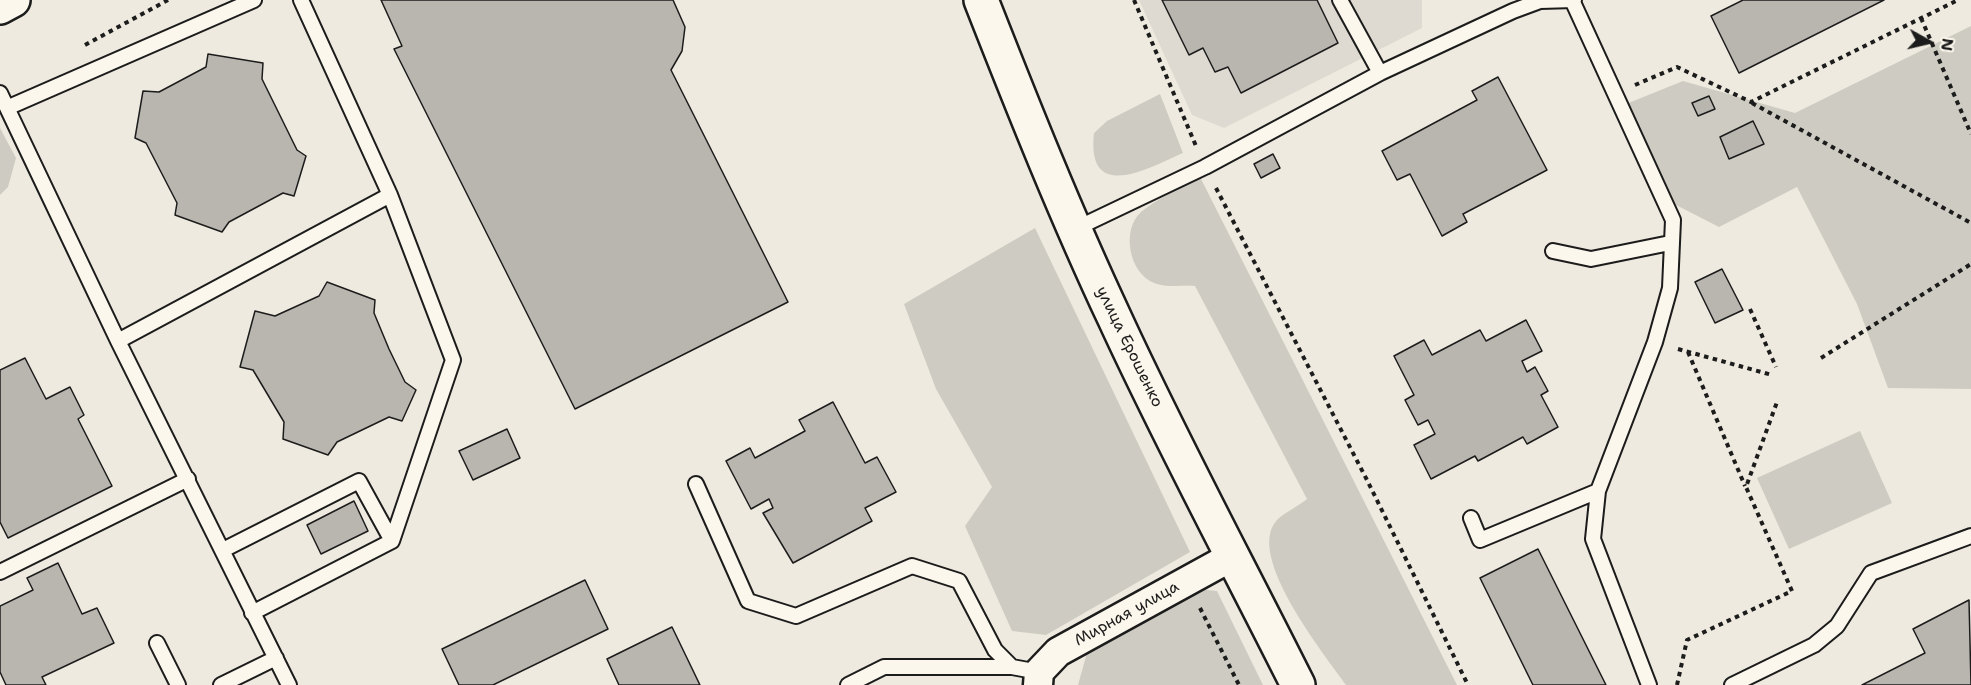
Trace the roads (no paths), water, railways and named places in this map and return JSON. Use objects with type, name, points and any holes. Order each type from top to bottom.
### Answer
[{"type":"main road","points":[[0,7],[13,0]]},
{"type":"main road","name":"улица Ерошенко","points":[[981,0],[1074,229],[1115,319],[1231,557],[1298,685]]},
{"type":"street","name":"Мирная улица","points":[[1029,675],[1058,652],[1231,557]]},
{"type":"lane","points":[[9,107],[254,0]]},
{"type":"lane","points":[[252,613],[392,541],[453,360],[390,195],[301,0]]},
{"type":"lane","points":[[1340,0],[1380,73]]},
{"type":"lane","points":[[1074,229],[1205,167],[1380,73],[1513,11],[1540,1],[1573,0],[1672,220],[1670,288],[1655,342],[1599,490],[1593,539],[1649,685]]},
{"type":"lane","points":[[0,93],[9,107],[118,341],[290,685]]},
{"type":"lane","points":[[118,341],[390,195]]},
{"type":"lane","points":[[1553,251],[1591,259],[1670,243]]},
{"type":"lane","points":[[0,572],[188,479]]},
{"type":"lane","points":[[224,550],[358,481],[392,541]]},
{"type":"lane","points":[[696,484],[748,601],[796,616],[912,566],[959,581],[995,650],[1029,675]]},
{"type":"lane","points":[[1471,518],[1480,540],[1599,490]]},
{"type":"lane","points":[[1732,685],[1814,645],[1837,626],[1871,573],[1971,537]]},
{"type":"lane","points":[[157,643],[178,685]]},
{"type":"lane","points":[[1282,652],[1309,685]]},
{"type":"lane","points":[[221,685],[276,658]]},
{"type":"lane","points":[[848,685],[884,667],[1029,675]]}]
